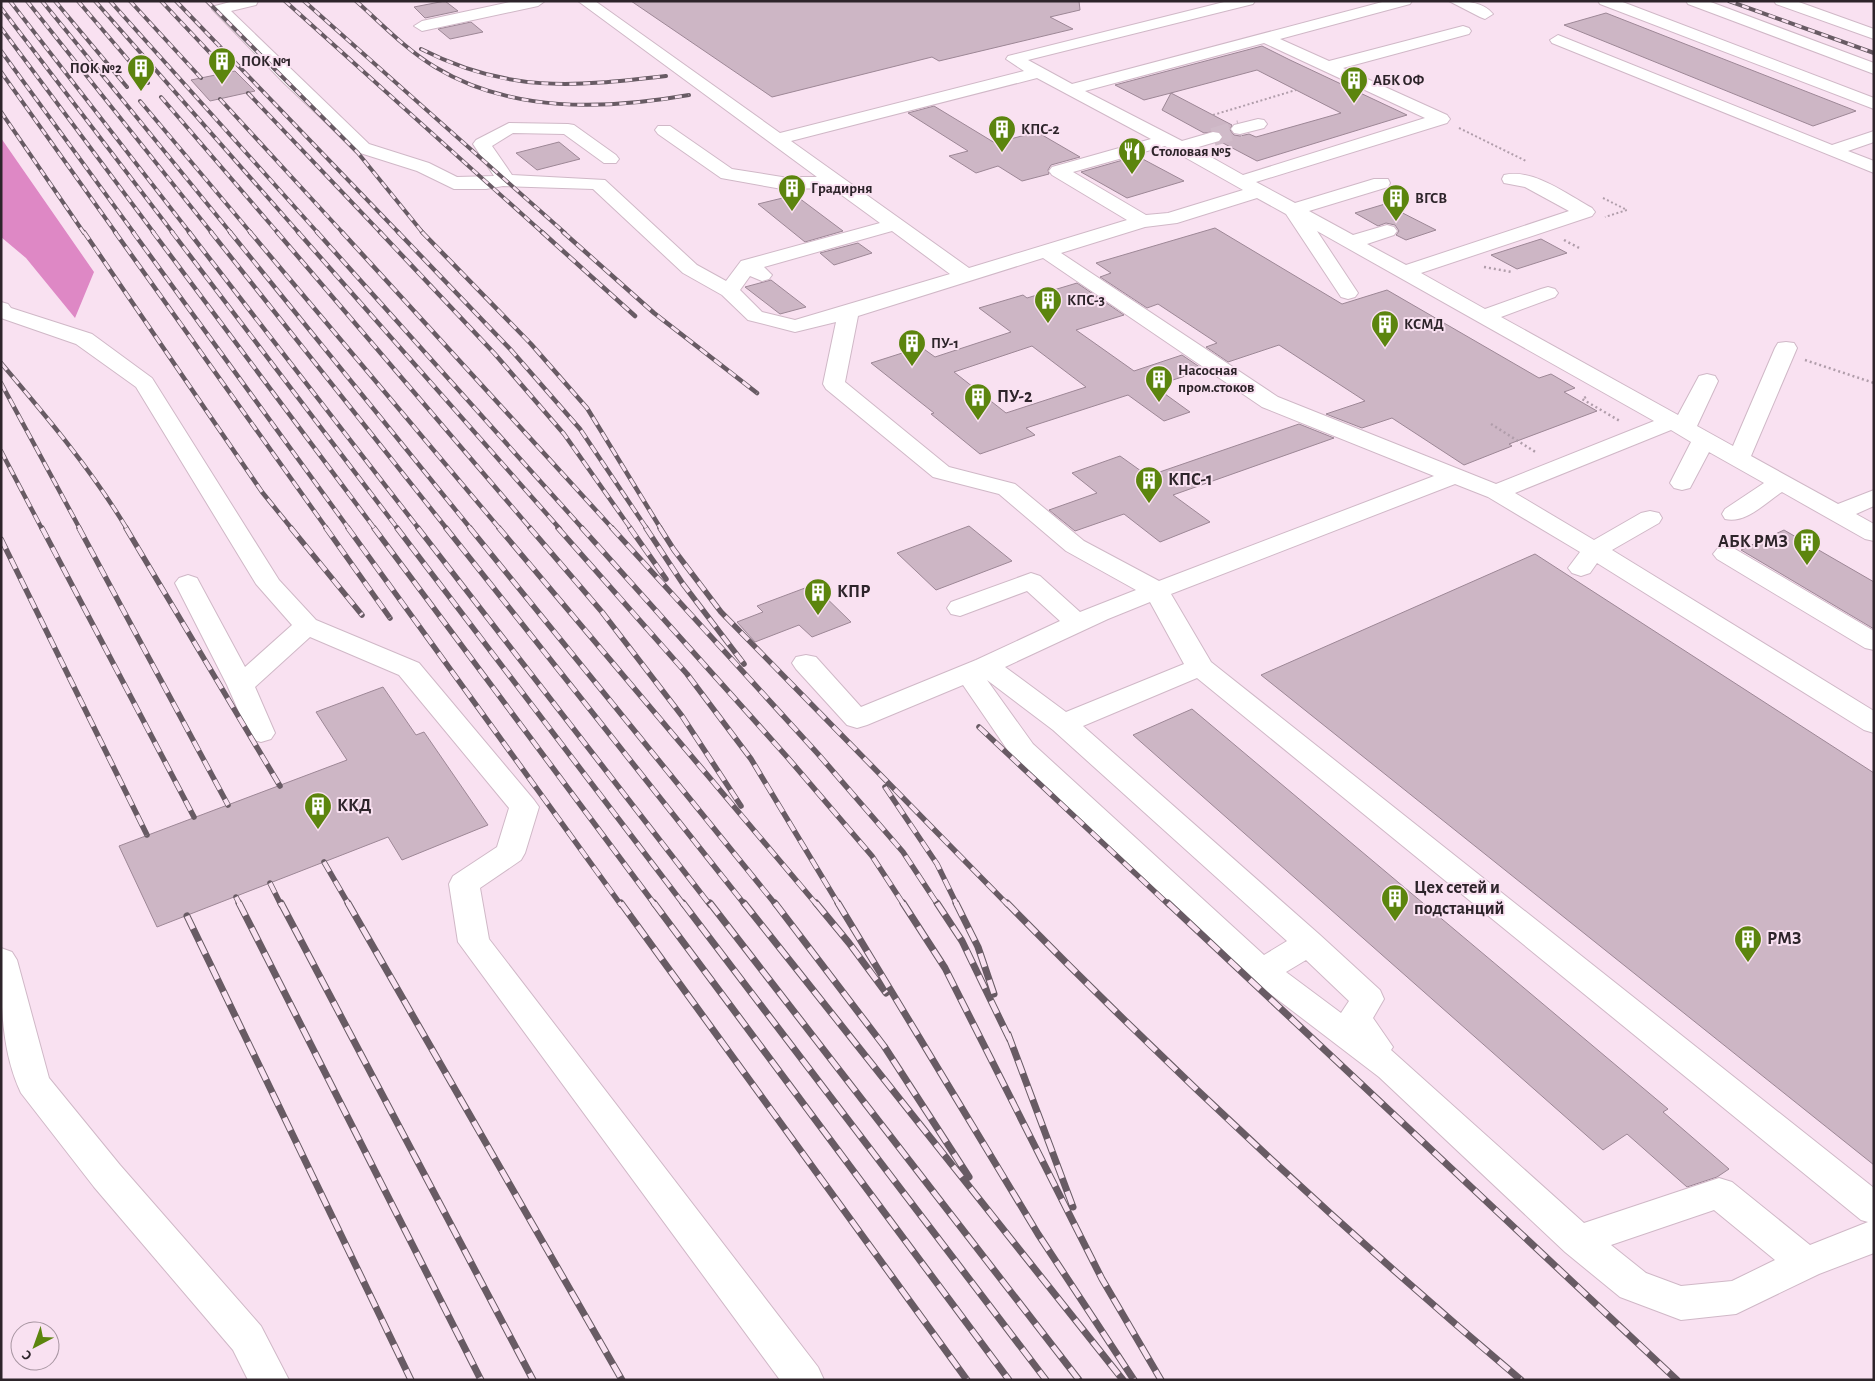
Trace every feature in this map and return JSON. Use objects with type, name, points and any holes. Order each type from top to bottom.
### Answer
[{"type":"lane","points":[[422,26],[538,1]]},
{"type":"lane","points":[[585,1],[779,139],[965,275]]},
{"type":"lane","points":[[1248,1],[1014,59],[1173,143],[1874,534]]},
{"type":"lane","points":[[1070,90],[1268,39],[1292,30],[1405,1]]},
{"type":"lane","points":[[1456,1],[1485,14]]},
{"type":"lane","points":[[1605,1],[1874,104]]},
{"type":"lane","points":[[1693,1],[1874,68]]},
{"type":"lane","points":[[1781,1],[1874,34]]},
{"type":"lane","points":[[251,2],[220,8],[362,148],[423,167],[454,183],[552,180],[598,184],[690,269],[729,291],[755,316],[795,326],[848,312],[1143,221],[1170,219],[1259,191]]},
{"type":"lane","points":[[1326,68],[1463,31]]},
{"type":"lane","points":[[1241,181],[1441,119],[1326,68],[1268,39]]},
{"type":"lane","points":[[1558,40],[1874,168]]},
{"type":"lane","points":[[779,139],[1038,73]]},
{"type":"lane","points":[[1240,129],[1258,124]]},
{"type":"lane","points":[[506,180],[482,144],[509,128],[568,129],[610,159]]},
{"type":"lane","points":[[664,130],[727,174],[782,183],[837,182]]},
{"type":"lane","points":[[1831,150],[1874,136]]},
{"type":"lane","points":[[1143,221],[1058,170],[1173,143],[1213,137]]},
{"type":"lane","points":[[1406,272],[1585,212],[1531,183],[1511,179]]},
{"type":"lane","points":[[1294,210],[1381,183]]},
{"type":"lane","points":[[1294,210],[1348,293]]},
{"type":"lane","points":[[729,291],[755,270],[896,224]]},
{"type":"lane","points":[[1352,242],[1387,231]]},
{"type":"lane","points":[[1045,251],[1270,402],[1496,492],[1588,559],[1868,714]]},
{"type":"lane","points":[[1484,316],[1548,293]]},
{"type":"lane","points":[[1,308],[4,312],[84,339],[144,382],[269,584],[307,626],[409,668],[524,807],[510,853],[464,884],[474,942],[804,1380]]},
{"type":"lane","points":[[848,312],[842,352],[834,384],[941,472],[1007,490],[1075,546],[1156,590],[1200,667],[1874,1209]]},
{"type":"lane","points":[[1739,458],[1785,351]]},
{"type":"lane","points":[[1682,483],[1687,429],[1707,381]]},
{"type":"lane","points":[[1496,492],[1687,429]]},
{"type":"lane","points":[[806,663],[857,719],[977,670],[1076,622],[1455,476]]},
{"type":"lane","points":[[1734,514],[1781,482]]},
{"type":"lane","points":[[1838,513],[1874,497]]},
{"type":"lane","points":[[1588,559],[1650,518]]},
{"type":"lane","points":[[1726,554],[1874,642]]},
{"type":"lane","points":[[960,608],[1031,581],[1076,622]]},
{"type":"lane","points":[[188,583],[241,685],[261,733]]},
{"type":"lane","points":[[241,685],[307,626]]},
{"type":"lane","points":[[1063,724],[1200,667]]},
{"type":"lane","points":[[977,670],[1063,724],[1309,943],[1368,999],[1355,1018],[1391,1068]]},
{"type":"lane","points":[[977,670],[1023,751],[1262,970],[1391,1068],[1578,1241],[1632,1285],[1681,1303],[1736,1297],[1806,1263],[1874,1236]]},
{"type":"lane","points":[[1262,970],[1309,943]]},
{"type":"lane","points":[[1,960],[34,1083],[107,1176],[247,1338],[269,1380]]},
{"type":"lane","points":[[1578,1241],[1719,1193],[1806,1263]]},
{"type":"path","points":[[1213,115],[1296,90]]},
{"type":"path","points":[[1785,351],[1874,383]]},
{"type":"path","points":[[1590,395],[1582,399],[1627,424]]},
{"type":"path","points":[[1491,424],[1543,456]]},
{"type":"shaded area","points":[[1,138],[94,272],[75,318],[26,258],[1,237]]},
{"type":"building","points":[[445,1],[458,11],[425,18],[414,7]]},
{"type":"building","points":[[631,1],[1079,1],[1080,10],[1050,17],[1073,29],[939,61],[932,57],[772,97]]},
{"type":"building","points":[[1606,13],[1856,111],[1813,126],[1564,25]]},
{"type":"building","points":[[471,22],[483,32],[450,39],[438,29]]},
{"type":"building","name":"АБК ОФ","points":[[1262,46],[1407,115],[1257,161],[1221,142],[1224,137],[1219,131],[1204,133],[1162,110],[1171,93],[1144,100],[1115,85]],"holes":[[[1257,70],[1296,90],[1341,113],[1256,137],[1249,134],[1240,136],[1234,135],[1230,130],[1232,125],[1171,93]]]},
{"type":"building","name":"ПОК №1","points":[[235,71],[255,91],[210,101],[191,80]]},
{"type":"building","points":[[934,106],[995,143],[1037,132],[1080,157],[1051,165],[1048,170],[1049,174],[1022,181],[998,166],[976,173],[949,156],[968,151],[908,113]]},
{"type":"building","points":[[559,142],[580,159],[537,170],[516,153]]},
{"type":"building","name":"Столовая №5","points":[[1137,156],[1184,181],[1127,198],[1081,172]]},
{"type":"building","name":"Градирня","points":[[795,195],[843,231],[805,242],[758,204]]},
{"type":"building","name":"ВГСВ","points":[[1385,204],[1436,230],[1406,240],[1396,235],[1399,231],[1395,225],[1386,223],[1378,226],[1355,213]]},
{"type":"building","name":"КСМД","points":[[1215,228],[1342,304],[1387,290],[1539,378],[1551,374],[1575,388],[1564,392],[1597,411],[1509,444],[1512,446],[1464,465],[1392,418],[1362,428],[1326,414],[1365,401],[1279,345],[1228,362],[1206,347],[1217,343],[1158,304],[1147,308],[1100,277],[1111,273],[1096,263]]},
{"type":"building","points":[[1541,239],[1567,253],[1517,269],[1491,255]]},
{"type":"building","points":[[858,243],[872,253],[834,265],[820,253]]},
{"type":"building","points":[[771,280],[806,307],[780,314],[745,287]]},
{"type":"building","points":[[1077,283],[1124,315],[1076,330],[1134,371],[1182,355],[1204,370],[1154,386],[1190,412],[1164,421],[1128,395],[1026,428],[1035,435],[980,454],[931,414],[934,413],[871,363],[921,347],[935,357],[1011,332],[979,308],[1023,295],[1027,298]],"holes":[[[1032,346],[1086,387],[1006,413],[954,372]]]},
{"type":"building","points":[[1299,424],[1334,438],[1173,495],[1210,522],[1160,542],[1124,514],[1075,531],[1049,510],[1097,493],[1072,473],[1120,456],[1148,476]]},
{"type":"building","points":[[969,526],[1012,561],[936,590],[897,553]]},
{"type":"building","name":"АБК РМЗ","points":[[1784,530],[1874,582],[1874,629],[1741,550]]},
{"type":"building","name":"РМЗ","points":[[1535,554],[1874,773],[1874,1165],[1261,675]]},
{"type":"building","name":"КПР","points":[[813,585],[851,622],[812,637],[799,625],[755,642],[737,622],[763,612],[757,606]]},
{"type":"building","name":"ККД","points":[[383,687],[416,735],[424,732],[488,825],[402,860],[388,837],[157,927],[119,846],[347,760],[316,712]]},
{"type":"building","name":"Цех сетей и подстанций","points":[[1192,709],[1668,1109],[1663,1112],[1729,1169],[1717,1177],[1687,1187],[1627,1134],[1603,1150],[1133,735]]},
{"type":"tunnel","points":[[1213,137],[1240,129]]},
{"type":"railway","points":[[10,1],[190,233]]},
{"type":"railway","points":[[27,1],[212,233]]},
{"type":"railway","points":[[42,1],[231,233]]},
{"type":"railway","points":[[55,1],[127,87]]},
{"type":"railway","points":[[78,1],[148,83]]},
{"type":"railway","points":[[95,1],[299,233]]},
{"type":"railway","points":[[110,1],[318,233]]},
{"type":"railway","points":[[130,1],[201,78]]},
{"type":"railway","points":[[161,1],[228,72]]},
{"type":"railway","points":[[176,1],[399,233]]},
{"type":"railway","points":[[207,1],[358,153],[423,233]]},
{"type":"railway","points":[[285,1],[543,233]]},
{"type":"railway","points":[[304,1],[565,233]]},
{"type":"railway","points":[[356,1],[403,44],[424,60],[464,82],[495,93],[526,100],[591,105],[657,100],[689,95]]},
{"type":"railway","points":[[1729,1],[1874,53]]},
{"type":"railway","points":[[1,8],[173,233]]},
{"type":"railway","points":[[1,28],[154,233]]},
{"type":"railway","points":[[421,49],[453,63],[512,80],[570,84],[666,76]]},
{"type":"railway","points":[[1,51],[134,233]]},
{"type":"railway","points":[[1,72],[116,233]]},
{"type":"railway","points":[[248,93],[381,233]]},
{"type":"railway","points":[[161,97],[278,233]]},
{"type":"railway","points":[[220,99],[343,233]]},
{"type":"railway","points":[[140,101],[251,233]]},
{"type":"railway","points":[[1,112],[84,233]]},
{"type":"railway","points":[[84,232],[262,492],[292,529]]},
{"type":"railway","points":[[115,232],[327,529]]},
{"type":"railway","points":[[133,232],[349,529]]},
{"type":"railway","points":[[153,232],[375,529]]},
{"type":"railway","points":[[172,232],[398,529]]},
{"type":"railway","points":[[189,232],[419,529]]},
{"type":"railway","points":[[211,232],[447,529]]},
{"type":"railway","points":[[230,232],[471,529]]},
{"type":"railway","points":[[250,232],[500,529]]},
{"type":"railway","points":[[277,232],[531,529]]},
{"type":"railway","points":[[298,232],[560,529]]},
{"type":"railway","points":[[317,232],[583,529]]},
{"type":"railway","points":[[342,232],[613,529]]},
{"type":"railway","points":[[380,232],[494,353],[564,434],[631,529]]},
{"type":"railway","points":[[398,232],[511,350],[580,429],[647,529]]},
{"type":"railway","points":[[422,232],[531,344],[587,408],[661,529]]},
{"type":"railway","points":[[542,232],[635,316]]},
{"type":"railway","points":[[563,232],[654,313],[757,393]]},
{"type":"railway","points":[[1,363],[83,464],[127,529]]},
{"type":"railway","points":[[1,383],[80,529]]},
{"type":"railway","points":[[1,451],[42,529]]},
{"type":"railway","points":[[42,528],[194,817]]},
{"type":"railway","points":[[79,528],[228,805]]},
{"type":"railway","points":[[126,528],[280,786]]},
{"type":"railway","points":[[291,528],[362,615]]},
{"type":"railway","points":[[326,528],[390,618]]},
{"type":"railway","points":[[348,528],[621,905]]},
{"type":"railway","points":[[374,528],[655,905]]},
{"type":"railway","points":[[397,528],[684,905]]},
{"type":"railway","points":[[418,528],[710,905]]},
{"type":"railway","points":[[446,528],[745,905]]},
{"type":"railway","points":[[470,528],[776,905]]},
{"type":"railway","points":[[499,528],[817,905]]},
{"type":"railway","points":[[530,528],[602,612],[682,716],[741,806]]},
{"type":"railway","points":[[558,528],[687,674],[751,759],[839,905]]},
{"type":"railway","points":[[582,528],[788,758],[872,856],[904,905]]},
{"type":"railway","points":[[612,528],[818,754],[903,852],[938,905]]},
{"type":"railway","points":[[630,528],[666,579]]},
{"type":"railway","points":[[646,528],[683,584],[744,664]]},
{"type":"railway","points":[[660,528],[674,550],[721,612],[1008,905]]},
{"type":"railway","points":[[1,539],[147,835]]},
{"type":"railway","points":[[979,727],[1169,905]]},
{"type":"railway","points":[[885,787],[937,864],[957,905]]},
{"type":"railway","points":[[324,862],[349,905]]},
{"type":"railway","points":[[270,883],[281,905]]},
{"type":"railway","points":[[236,897],[239,903]]},
{"type":"railway","points":[[239,903],[481,1380]]},
{"type":"railway","points":[[281,903],[533,1380]]},
{"type":"railway","points":[[348,903],[622,1380]]},
{"type":"railway","points":[[621,903],[967,1380]]},
{"type":"railway","points":[[654,903],[1009,1380]]},
{"type":"railway","points":[[683,903],[1046,1380]]},
{"type":"railway","points":[[710,903],[1079,1380]]},
{"type":"railway","points":[[744,903],[1123,1380]]},
{"type":"railway","points":[[775,903],[884,1046],[969,1177]]},
{"type":"railway","points":[[816,903],[886,993]]},
{"type":"railway","points":[[838,903],[1038,1234],[1134,1380]]},
{"type":"railway","points":[[903,903],[945,968],[1102,1279],[1161,1380]]},
{"type":"railway","points":[[937,903],[962,941],[1010,1040]]},
{"type":"railway","points":[[1007,903],[1131,1027],[1258,1148],[1388,1265],[1521,1380]]},
{"type":"railway","points":[[1168,903],[1677,1380]]},
{"type":"railway","points":[[957,905],[978,947],[994,994]]},
{"type":"railway","points":[[187,916],[411,1380]]},
{"type":"railway","points":[[1008,1034],[1073,1207]]},
{"type":"place","name":"ПОК №1","points":[[222,85]]},
{"type":"place","name":"ПОК №2","points":[[141,92]]},
{"type":"place","name":"АБК ОФ","points":[[1354,104]]},
{"type":"place","name":"КПС-2","points":[[1002,153]]},
{"type":"place","name":"Столовая №5","points":[[1132,175]]},
{"type":"place","name":"Градирня","points":[[792,212]]},
{"type":"place","name":"ВГСВ","points":[[1396,222]]},
{"type":"place","name":"КПС-3","points":[[1048,324]]},
{"type":"place","name":"КСМД","points":[[1385,348]]},
{"type":"place","name":"ПУ-1","points":[[912,367]]},
{"type":"place","name":"Насосная пром.стоков","points":[[1159,403]]},
{"type":"place","name":"ПУ-2","points":[[978,421]]},
{"type":"place","name":"КПС-1","points":[[1149,504]]},
{"type":"place","name":"АБК РМЗ","points":[[1807,566]]},
{"type":"place","name":"КПР","points":[[818,616]]},
{"type":"place","name":"ККД","points":[[318,830]]},
{"type":"place","name":"Цех сетей и подстанций","points":[[1395,922]]},
{"type":"place","name":"РМЗ","points":[[1748,963]]}]
